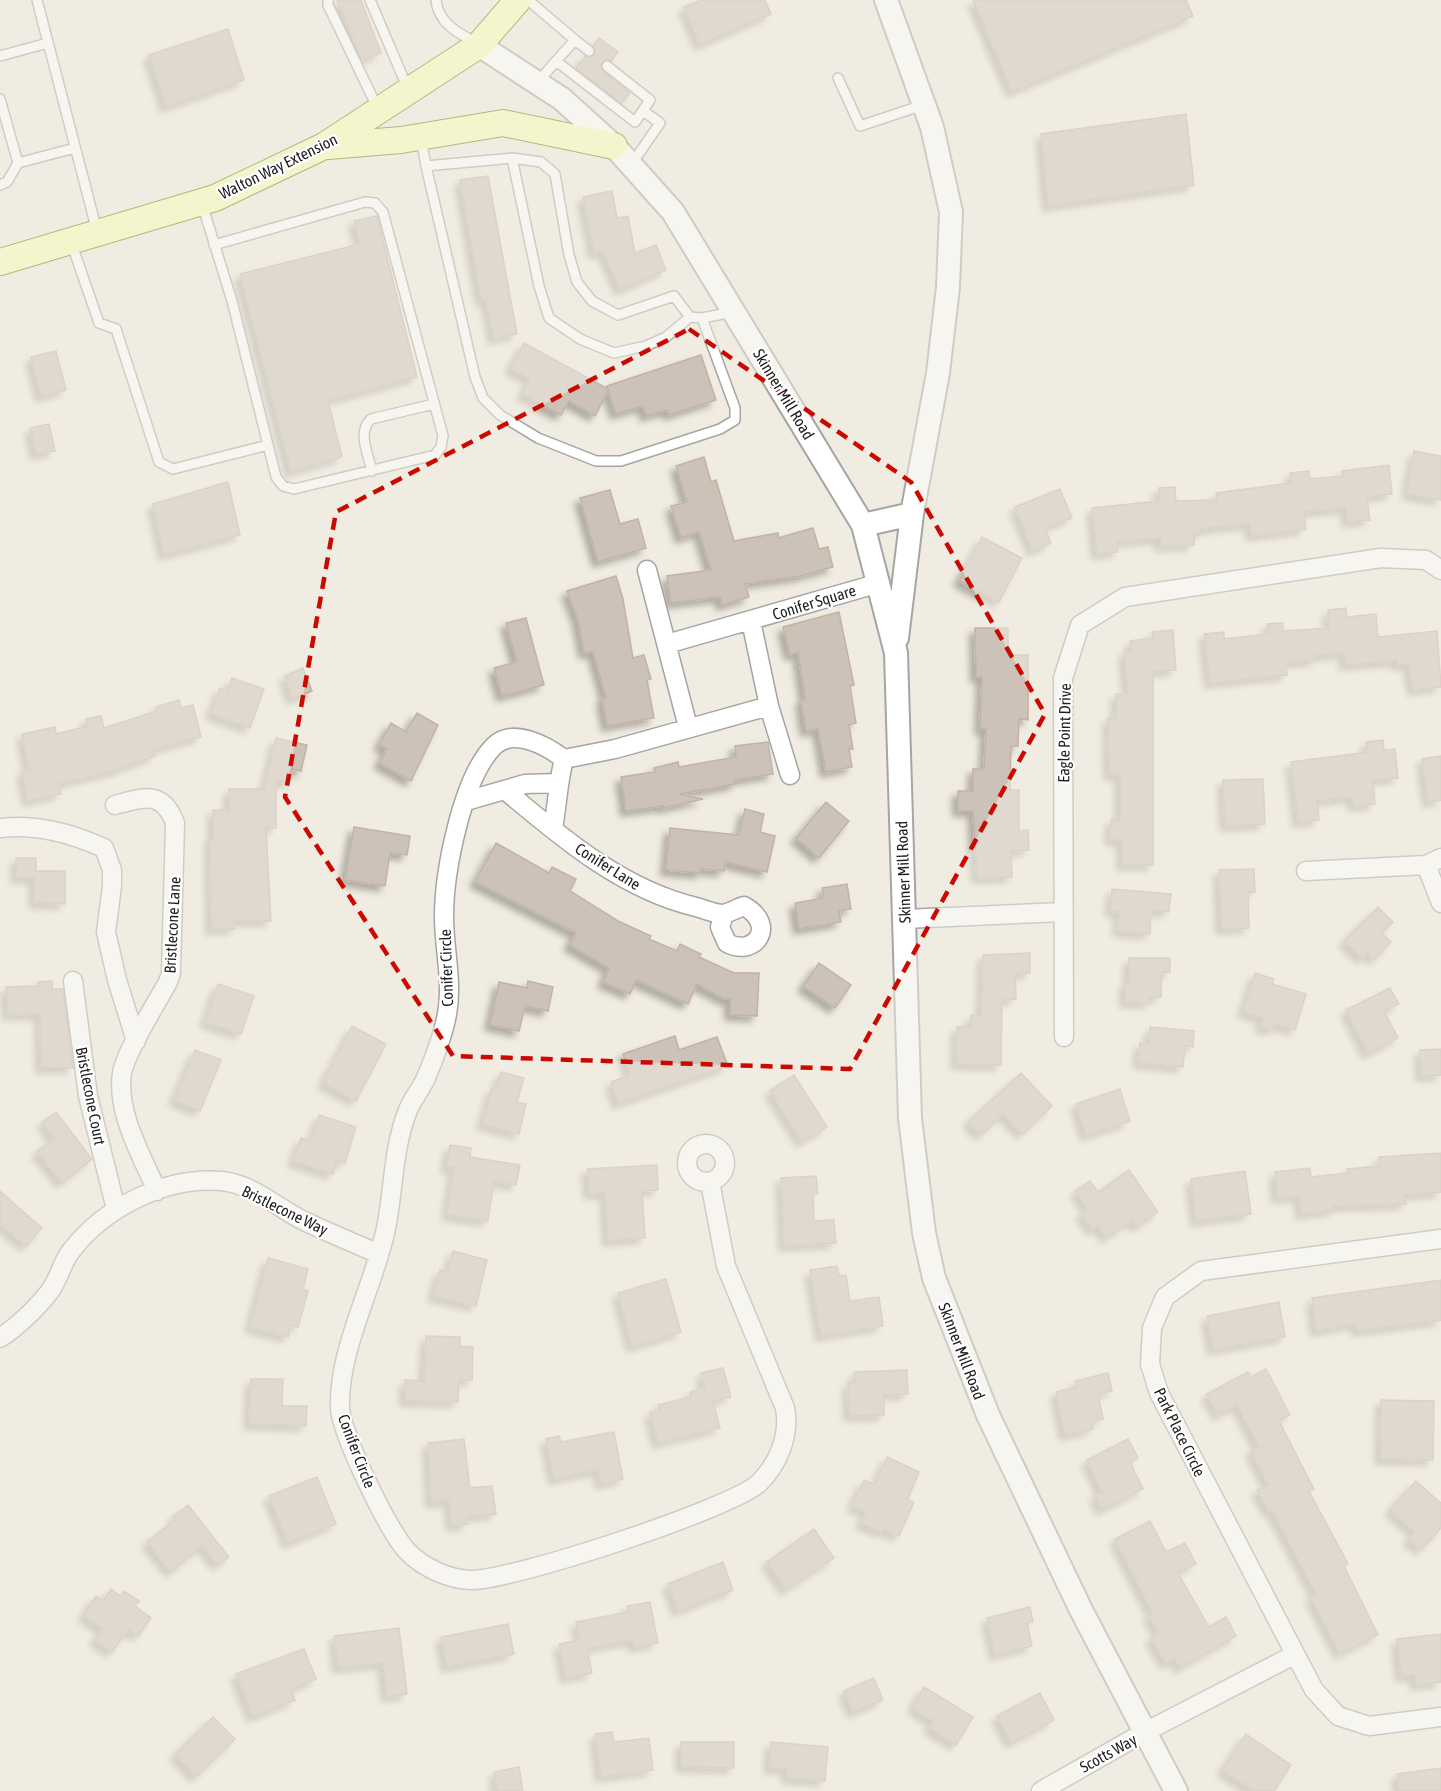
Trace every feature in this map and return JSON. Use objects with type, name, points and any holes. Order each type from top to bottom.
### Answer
[{"type":"main road","name":"Walton Way Extension","points":[[0,262],[201,202],[324,146],[479,45],[518,0]]},
{"type":"main road","points":[[324,146],[421,136],[502,123],[622,156]]},
{"type":"street","points":[[891,4],[925,104],[951,212],[948,287],[939,373],[912,514],[896,653]]},
{"type":"street","name":"Skinner Mill Road","points":[[479,45],[562,99],[622,156],[673,212],[863,525],[876,584],[896,653],[910,1118],[924,1233],[934,1278],[988,1415],[1143,1733],[1176,1791]]},
{"type":"street","points":[[863,525],[912,514]]},
{"type":"street","name":"Eagle Point Drive","points":[[1064,1037],[1063,678],[1080,625],[1125,597],[1381,558],[1426,560],[1441,570]]},
{"type":"street","points":[[647,570],[688,727]]},
{"type":"street","name":"Conifer Square","points":[[667,644],[876,584]]},
{"type":"street","name":"Conifer Square","points":[[751,621],[769,706],[790,775]]},
{"type":"street","points":[[553,829],[558,800],[558,783],[564,759],[615,749],[769,706]]},
{"type":"street","name":"Conifer Circle","points":[[564,759],[543,745],[528,741],[513,738],[497,742],[485,757],[466,801],[447,862],[444,917],[449,990],[447,1014],[424,1082],[408,1109],[400,1137],[386,1231],[340,1382],[340,1414],[367,1482],[390,1528],[408,1552],[436,1572],[471,1580],[498,1575],[573,1557],[717,1505],[756,1486],[771,1469],[789,1426],[785,1408],[726,1266],[710,1182]]},
{"type":"street","points":[[466,801],[525,784],[558,783]]},
{"type":"street","name":"Conifer Lane","points":[[506,791],[590,857],[654,894],[724,914]]},
{"type":"street","name":"Bristlecone Lane","points":[[115,805],[144,799],[160,800],[167,804],[175,824],[171,973],[122,1071],[122,1099],[137,1146],[158,1191]]},
{"type":"street","points":[[0,828],[19,826],[70,833],[104,848],[112,870],[106,932],[117,980],[136,1041]]},
{"type":"street","points":[[1306,871],[1434,862],[1441,903]]},
{"type":"street","points":[[904,919],[1063,912]]},
{"type":"street","name":"Bristlecone Court","points":[[73,981],[88,1096],[116,1209]]},
{"type":"street","name":"Bristlecone Way","points":[[0,1338],[10,1332],[50,1291],[70,1252],[106,1215],[141,1196],[189,1183],[224,1181],[254,1192],[303,1220],[380,1254]]},
{"type":"street","name":"Park Place Circle","points":[[1441,1239],[1201,1271],[1165,1297],[1152,1328],[1150,1364],[1159,1393],[1314,1690],[1338,1716],[1369,1726],[1441,1717]]},
{"type":"street","points":[[1143,1733],[1294,1655]]},
{"type":"street","name":"Scotts Way","points":[[1041,1791],[1143,1733]]},
{"type":"lane","points":[[37,0],[98,233]]},
{"type":"lane","points":[[328,0],[328,5],[378,111]]},
{"type":"lane","points":[[370,0],[409,91]]},
{"type":"lane","points":[[436,0],[451,30],[479,45]]},
{"type":"lane","points":[[528,0],[589,51]]},
{"type":"lane","points":[[537,82],[575,40]]},
{"type":"lane","points":[[0,56],[48,43]]},
{"type":"lane","points":[[556,62],[635,122],[650,100],[608,66]]},
{"type":"lane","points":[[838,78],[860,126],[925,104]]},
{"type":"lane","points":[[0,99],[18,163]]},
{"type":"lane","points":[[622,156],[660,123],[643,111]]},
{"type":"lane","points":[[421,136],[467,350],[483,398],[500,415],[538,438],[596,461],[621,461],[720,429],[735,420],[735,408],[702,318]]},
{"type":"lane","points":[[0,184],[7,182],[18,163],[75,148]]},
{"type":"lane","points":[[426,166],[512,158],[541,162],[555,174],[569,255],[577,282],[592,301],[618,315],[674,296],[690,317]]},
{"type":"lane","points":[[512,158],[549,318],[580,339],[614,352],[646,346],[666,337],[690,317],[702,318],[733,311]]},
{"type":"lane","points":[[201,202],[214,245],[232,301],[276,477],[283,486],[294,489],[435,455],[441,447],[443,436],[383,212],[375,203],[365,202],[214,245]]},
{"type":"lane","points":[[71,241],[99,323],[116,329],[159,462],[173,469],[268,445]]},
{"type":"lane","points":[[372,471],[363,433],[364,425],[371,419],[435,404]]},
{"type":"highlighted area","points":[[689,329],[911,482],[1045,714],[850,1069],[453,1056],[285,797],[336,512]]},
{"type":"building","points":[[337,0],[361,0],[381,53],[362,60]]},
{"type":"building","points":[[701,0],[765,0],[771,14],[700,45],[684,7]]},
{"type":"building","points":[[973,0],[1186,0],[1193,16],[1012,92]]},
{"type":"building","points":[[228,29],[244,80],[166,107],[149,55]]},
{"type":"building","points":[[599,38],[618,52],[611,61],[604,60],[600,66],[630,93],[621,103],[576,68],[585,57],[594,56],[593,46]]},
{"type":"building","points":[[1186,114],[1194,185],[1048,206],[1041,134]]},
{"type":"building","points":[[488,176],[517,334],[494,339],[486,299],[481,300],[460,180]]},
{"type":"building","points":[[612,191],[617,218],[628,216],[635,253],[656,245],[666,270],[620,290],[603,251],[594,253],[583,197]]},
{"type":"building","points":[[377,216],[417,377],[328,401],[342,457],[291,472],[240,274],[360,244],[354,221]]},
{"type":"building","points":[[524,343],[608,389],[607,386],[701,355],[716,400],[669,415],[667,410],[646,416],[643,406],[616,414],[608,391],[595,416],[569,401],[561,415],[522,394],[530,379],[510,368]]},
{"type":"building","points":[[56,351],[66,390],[41,397],[31,357]]},
{"type":"building","points":[[49,424],[55,451],[36,454],[30,428]]},
{"type":"building","points":[[1414,451],[1441,456],[1441,500],[1407,494]]},
{"type":"building","points":[[704,457],[711,482],[716,480],[734,541],[778,533],[778,538],[813,528],[819,549],[828,547],[833,567],[800,576],[745,584],[749,597],[722,605],[720,597],[671,603],[667,576],[711,570],[699,532],[681,538],[671,506],[687,502],[676,466]]},
{"type":"building","points":[[1389,465],[1392,494],[1367,497],[1370,520],[1348,522],[1346,508],[1304,512],[1306,529],[1251,536],[1250,524],[1201,529],[1201,534],[1194,534],[1194,545],[1160,546],[1160,538],[1117,542],[1118,552],[1097,554],[1092,508],[1159,501],[1159,488],[1175,487],[1176,501],[1217,500],[1216,493],[1291,483],[1290,473],[1309,471],[1310,479],[1343,476],[1342,471]]},
{"type":"building","points":[[228,482],[240,535],[164,555],[153,504]]},
{"type":"building","points":[[1060,489],[1072,518],[1045,528],[1051,543],[1033,551],[1015,507]]},
{"type":"building","points":[[610,490],[620,524],[638,519],[646,548],[598,562],[580,498]]},
{"type":"building","points":[[982,537],[1022,558],[999,602],[959,581]]},
{"type":"building","points":[[616,576],[623,599],[633,658],[644,655],[651,679],[647,680],[654,718],[607,726],[602,698],[606,698],[593,652],[584,653],[578,620],[567,591]]},
{"type":"building","points":[[1346,608],[1347,617],[1376,614],[1378,637],[1437,631],[1441,687],[1413,690],[1409,664],[1398,665],[1397,661],[1345,665],[1344,653],[1315,656],[1315,660],[1286,663],[1287,675],[1210,683],[1204,634],[1224,632],[1224,639],[1268,634],[1267,624],[1283,623],[1283,631],[1329,628],[1328,610]]},
{"type":"building","points":[[839,612],[854,685],[850,686],[856,723],[849,725],[853,749],[849,749],[852,767],[826,772],[818,729],[806,731],[801,700],[805,699],[798,652],[790,655],[783,627]]},
{"type":"building","points":[[526,618],[544,685],[502,696],[494,668],[517,662],[506,623]]},
{"type":"building","points":[[975,628],[1008,628],[1008,655],[1028,655],[1028,720],[1019,719],[1018,746],[1011,746],[1010,790],[1019,790],[1019,831],[1028,830],[1029,850],[1011,851],[1012,877],[977,878],[973,811],[958,811],[958,791],[973,791],[973,769],[984,769],[986,729],[980,729],[982,677],[976,677]]},
{"type":"building","points":[[1173,630],[1176,670],[1153,672],[1153,865],[1122,865],[1122,840],[1110,840],[1111,820],[1120,820],[1120,775],[1109,774],[1108,718],[1116,718],[1116,694],[1128,694],[1124,651],[1131,651],[1130,641],[1153,638],[1152,632]]},
{"type":"building","points":[[303,668],[312,691],[292,699],[285,676]]},
{"type":"building","points":[[232,678],[264,689],[250,728],[211,714],[220,688],[228,691]]},
{"type":"building","points":[[179,700],[181,708],[193,705],[201,737],[153,750],[155,756],[114,771],[59,784],[61,794],[28,801],[22,771],[29,769],[22,734],[55,727],[56,734],[88,726],[86,719],[101,716],[104,728],[157,711],[156,707]]},
{"type":"building","points":[[417,713],[438,725],[411,781],[379,763],[387,749],[379,745],[391,723],[406,732]]},
{"type":"building","points":[[276,738],[307,745],[301,771],[292,769],[289,783],[276,780],[276,828],[266,828],[271,921],[234,921],[235,929],[211,929],[210,838],[213,838],[213,810],[229,810],[229,789],[264,789]]},
{"type":"building","points":[[1383,740],[1384,750],[1395,749],[1398,778],[1373,780],[1375,804],[1353,806],[1352,797],[1317,801],[1319,820],[1298,822],[1291,762],[1368,752],[1366,742]]},
{"type":"building","points":[[768,742],[773,774],[735,780],[735,784],[680,794],[703,799],[663,808],[663,806],[626,811],[621,777],[655,772],[654,768],[678,762],[679,767],[736,757],[735,746]]},
{"type":"building","points":[[1441,756],[1441,800],[1428,802],[1422,759]]},
{"type":"building","points":[[1263,779],[1265,824],[1225,826],[1223,780]]},
{"type":"building","points":[[826,802],[849,821],[819,858],[796,838]]},
{"type":"building","points":[[745,809],[764,814],[760,832],[775,836],[767,872],[725,862],[724,871],[701,869],[701,873],[666,870],[670,828],[739,835]]},
{"type":"building","points":[[354,827],[410,836],[407,855],[390,853],[385,886],[345,880]]},
{"type":"building","points":[[496,843],[549,873],[552,867],[576,879],[570,891],[618,921],[651,936],[649,939],[677,951],[680,944],[701,954],[699,957],[734,973],[759,973],[757,1016],[730,1015],[730,999],[724,999],[697,984],[688,1004],[636,980],[630,994],[603,982],[609,968],[569,945],[576,933],[475,882]]},
{"type":"building","points":[[16,858],[36,858],[36,871],[65,871],[65,904],[34,903],[34,878],[16,878]]},
{"type":"building","points":[[1254,869],[1255,892],[1248,892],[1249,928],[1221,929],[1219,870]]},
{"type":"building","points":[[847,884],[851,909],[839,911],[841,922],[799,929],[795,903],[824,898],[822,888]]},
{"type":"building","points":[[1112,889],[1171,894],[1169,912],[1151,910],[1150,934],[1118,931],[1119,912],[1110,911]]},
{"type":"building","points":[[1378,907],[1393,922],[1382,933],[1391,942],[1374,960],[1368,953],[1362,959],[1344,941]]},
{"type":"building","points":[[1030,953],[1030,973],[1015,974],[1016,999],[1002,1000],[1001,1065],[956,1064],[957,1027],[971,1027],[971,1015],[981,1016],[983,955]]},
{"type":"building","points":[[1129,958],[1170,958],[1170,972],[1162,972],[1161,997],[1150,997],[1150,1003],[1125,1002],[1125,983],[1129,983]]},
{"type":"building","points":[[819,963],[851,985],[835,1008],[803,986]]},
{"type":"building","points":[[1255,973],[1274,979],[1272,984],[1306,994],[1295,1030],[1276,1024],[1273,1030],[1260,1027],[1263,1018],[1243,1012]]},
{"type":"building","points":[[52,981],[52,989],[63,989],[73,1068],[41,1068],[40,1014],[8,1015],[6,987],[38,986],[38,982]]},
{"type":"building","points":[[528,981],[553,987],[548,1011],[525,1006],[519,1031],[490,1025],[499,982],[527,988]]},
{"type":"building","points":[[218,984],[254,996],[241,1034],[205,1022]]},
{"type":"building","points":[[1390,988],[1399,1004],[1384,1011],[1398,1038],[1368,1054],[1346,1010]]},
{"type":"building","points":[[352,1026],[386,1044],[356,1101],[323,1083]]},
{"type":"building","points":[[1150,1027],[1194,1031],[1193,1047],[1185,1046],[1183,1067],[1138,1063],[1140,1043],[1149,1044]]},
{"type":"building","points":[[675,1036],[679,1050],[717,1037],[728,1066],[618,1104],[611,1082],[630,1075],[623,1054]]},
{"type":"building","points":[[1441,1049],[1441,1075],[1421,1076],[1420,1050]]},
{"type":"building","points":[[195,1050],[221,1060],[200,1111],[174,1100]]},
{"type":"building","points":[[501,1072],[524,1078],[517,1102],[526,1104],[519,1134],[482,1124],[492,1088],[496,1090]]},
{"type":"building","points":[[1021,1073],[1052,1106],[1022,1134],[1003,1114],[981,1135],[968,1122]]},
{"type":"building","points":[[794,1075],[827,1127],[802,1142],[770,1091]]},
{"type":"building","points":[[1120,1089],[1130,1121],[1086,1136],[1076,1104]]},
{"type":"building","points":[[56,1112],[92,1159],[62,1183],[37,1152],[54,1138],[42,1123]]},
{"type":"building","points":[[319,1115],[356,1127],[345,1163],[337,1160],[333,1174],[293,1161],[301,1138],[311,1141]]},
{"type":"building","points":[[450,1145],[471,1148],[470,1157],[520,1165],[516,1185],[494,1182],[488,1221],[447,1215],[454,1168],[446,1167]]},
{"type":"building","points":[[1441,1153],[1441,1192],[1405,1195],[1406,1204],[1333,1206],[1334,1210],[1301,1214],[1299,1196],[1277,1198],[1275,1172],[1310,1168],[1311,1177],[1348,1173],[1347,1169],[1380,1166],[1379,1157]]},
{"type":"building","points":[[657,1165],[658,1190],[642,1191],[645,1238],[608,1241],[605,1193],[589,1194],[587,1169]]},
{"type":"building","points":[[1129,1170],[1158,1212],[1137,1227],[1132,1220],[1107,1238],[1098,1226],[1092,1230],[1081,1214],[1088,1209],[1076,1191],[1090,1181],[1098,1192]]},
{"type":"building","points":[[1245,1171],[1251,1214],[1196,1221],[1191,1179]]},
{"type":"building","points":[[816,1176],[818,1193],[813,1194],[814,1221],[834,1220],[836,1243],[784,1246],[781,1178]]},
{"type":"building","points":[[0,1191],[42,1228],[26,1246],[0,1224]]},
{"type":"building","points":[[453,1251],[487,1260],[476,1306],[433,1296],[440,1270],[448,1271]]},
{"type":"building","points":[[268,1258],[308,1269],[303,1289],[308,1291],[298,1327],[291,1325],[288,1337],[250,1327]]},
{"type":"building","points":[[837,1266],[839,1276],[846,1275],[850,1301],[879,1297],[883,1326],[821,1336],[810,1270]]},
{"type":"building","points":[[666,1279],[681,1332],[632,1347],[618,1293]]},
{"type":"building","points":[[1441,1280],[1441,1320],[1358,1331],[1355,1324],[1316,1331],[1312,1298]]},
{"type":"building","points":[[1279,1302],[1285,1337],[1213,1350],[1207,1316]]},
{"type":"building","points":[[426,1336],[460,1337],[460,1346],[473,1347],[472,1380],[459,1380],[458,1402],[405,1401],[405,1380],[424,1381]]},
{"type":"building","points":[[723,1368],[731,1397],[713,1401],[720,1428],[658,1443],[650,1412],[660,1410],[658,1405],[691,1397],[690,1392],[705,1388],[701,1373]]},
{"type":"building","points":[[1266,1369],[1290,1415],[1279,1421],[1314,1489],[1309,1491],[1348,1564],[1344,1566],[1378,1635],[1340,1654],[1311,1597],[1316,1594],[1272,1510],[1269,1512],[1257,1490],[1268,1485],[1251,1451],[1259,1447],[1237,1405],[1218,1415],[1207,1394],[1248,1372],[1251,1377]]},
{"type":"building","points":[[907,1370],[908,1394],[884,1395],[884,1415],[849,1416],[848,1383],[855,1382],[854,1372]]},
{"type":"building","points":[[1108,1373],[1112,1391],[1098,1394],[1103,1419],[1091,1422],[1093,1429],[1065,1435],[1056,1392],[1077,1387],[1075,1381]]},
{"type":"building","points":[[251,1379],[283,1379],[282,1406],[307,1406],[306,1426],[249,1424]]},
{"type":"building","points":[[1381,1400],[1434,1401],[1433,1460],[1380,1459]]},
{"type":"building","points":[[614,1432],[623,1479],[601,1484],[598,1470],[554,1479],[546,1439],[559,1436],[561,1442]]},
{"type":"building","points":[[464,1439],[470,1488],[492,1486],[496,1514],[467,1517],[468,1524],[452,1526],[449,1500],[431,1503],[428,1443]]},
{"type":"building","points":[[1128,1439],[1138,1458],[1130,1462],[1143,1489],[1102,1510],[1095,1495],[1102,1492],[1087,1460]]},
{"type":"building","points":[[887,1457],[919,1472],[908,1499],[914,1502],[899,1536],[861,1523],[866,1512],[852,1506],[864,1480],[875,1485]]},
{"type":"building","points":[[317,1477],[336,1524],[288,1543],[269,1496]]},
{"type":"building","points":[[1416,1481],[1441,1503],[1441,1528],[1421,1550],[1408,1539],[1415,1532],[1390,1510]]},
{"type":"building","points":[[188,1505],[229,1557],[218,1565],[202,1546],[171,1572],[147,1542],[175,1520],[173,1517]]},
{"type":"building","points":[[1150,1521],[1166,1552],[1185,1543],[1196,1564],[1178,1573],[1209,1627],[1226,1617],[1236,1636],[1180,1668],[1175,1659],[1166,1664],[1151,1638],[1159,1634],[1149,1616],[1153,1614],[1115,1539]]},
{"type":"building","points":[[814,1529],[834,1558],[786,1590],[767,1562]]},
{"type":"building","points":[[723,1562],[733,1590],[678,1611],[668,1584]]},
{"type":"building","points":[[111,1589],[121,1596],[124,1591],[139,1601],[135,1606],[151,1618],[138,1636],[128,1630],[112,1652],[95,1640],[103,1629],[83,1615],[96,1596],[103,1601]]},
{"type":"building","points":[[650,1602],[658,1643],[634,1647],[633,1640],[587,1649],[592,1673],[566,1678],[559,1644],[580,1640],[576,1622],[628,1612],[627,1606]]},
{"type":"building","points":[[1030,1607],[1033,1622],[1027,1623],[1032,1646],[995,1655],[987,1618]]},
{"type":"building","points":[[508,1624],[514,1654],[447,1667],[441,1637]]},
{"type":"building","points":[[399,1628],[407,1694],[387,1697],[383,1663],[338,1668],[334,1636]]},
{"type":"building","points":[[1441,1634],[1441,1682],[1416,1685],[1415,1675],[1401,1676],[1397,1639]]},
{"type":"building","points":[[304,1649],[316,1679],[291,1689],[295,1700],[253,1717],[236,1674]]},
{"type":"building","points":[[874,1678],[883,1700],[853,1713],[844,1691]]},
{"type":"building","points":[[924,1687],[973,1717],[956,1745],[929,1728],[933,1721],[914,1709],[914,1704]]},
{"type":"building","points":[[1040,1693],[1054,1720],[1011,1743],[997,1716]]},
{"type":"building","points":[[213,1717],[235,1739],[196,1777],[175,1754]]},
{"type":"building","points":[[612,1732],[614,1742],[649,1738],[653,1770],[601,1777],[595,1734]]},
{"type":"building","points":[[1246,1734],[1291,1765],[1274,1791],[1254,1791],[1222,1770]]},
{"type":"building","points":[[681,1742],[734,1742],[734,1768],[681,1767]]},
{"type":"building","points":[[771,1742],[828,1747],[825,1781],[787,1778],[787,1769],[769,1768]]},
{"type":"building","points":[[519,1767],[523,1791],[497,1791],[494,1772]]},
{"type":"building","points":[[1441,1768],[1441,1791],[1399,1791],[1397,1774]]}]
